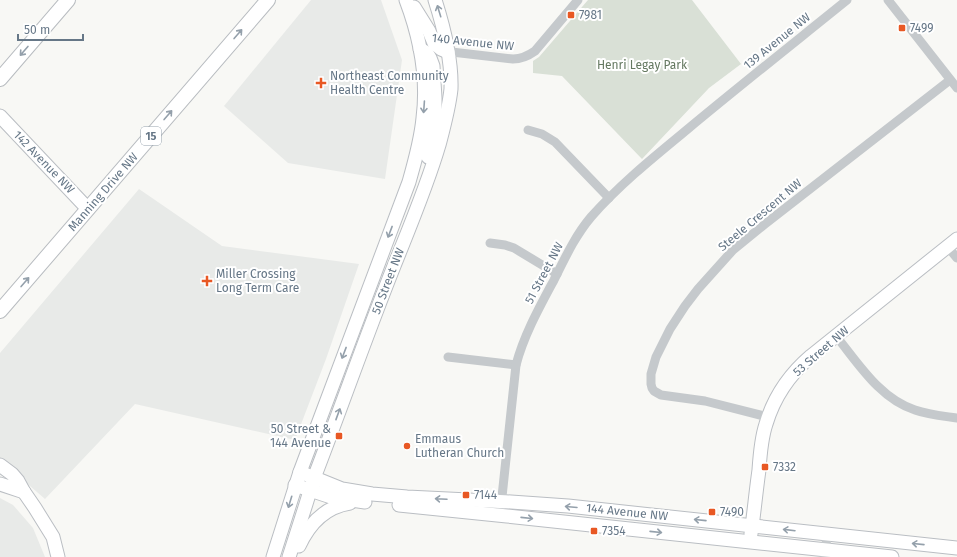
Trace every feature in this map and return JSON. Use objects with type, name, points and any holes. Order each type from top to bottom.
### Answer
[{"type":"main road","points":[[0,79],[68,0]]},
{"type":"main road","name":"Manning Drive NW","points":[[0,311],[268,0]]},
{"type":"street","name":"50 Street NW","points":[[273,557],[298,479],[415,163],[421,134],[425,100],[420,49],[415,25],[406,0]]},
{"type":"street","points":[[410,0],[429,31],[434,43],[441,49],[448,52]]},
{"type":"street","name":"50 Street NW","points":[[290,557],[312,484],[393,268],[427,183],[442,135],[450,100],[451,79],[448,52],[435,0]]},
{"type":"street","name":"140 Avenue NW","points":[[420,49],[513,59],[523,58],[535,51],[578,0]]},
{"type":"street","name":"139 Avenue NW","points":[[721,101],[847,0]]},
{"type":"street","points":[[888,0],[957,88]]},
{"type":"street","points":[[420,49],[427,53],[432,62],[435,98],[433,124],[426,170],[427,183]]},
{"type":"street","name":"Steele Crescent NW","points":[[768,417],[705,401],[661,395],[654,391],[651,384],[650,374],[656,357],[670,329],[698,289],[733,250],[950,80]]},
{"type":"street","name":"51 Street NW","points":[[500,515],[516,365],[530,326],[571,246],[590,218],[610,198],[649,162],[721,101]]},
{"type":"street","name":"142 Avenue NW","points":[[0,116],[88,209]]},
{"type":"street","points":[[528,130],[542,134],[554,142],[610,198]]},
{"type":"street","points":[[952,242],[957,258]]},
{"type":"street","name":"53 Street NW","points":[[751,542],[764,429],[780,392],[797,369],[811,356],[952,242]]},
{"type":"street","points":[[490,243],[501,244],[514,248],[557,274]]},
{"type":"street","points":[[836,336],[873,382],[895,401],[904,406],[922,412],[957,418]]},
{"type":"street","points":[[448,357],[516,365]]},
{"type":"street","points":[[0,465],[12,474],[18,481],[53,538],[58,557]]},
{"type":"street","name":"144 Avenue NW","points":[[298,479],[312,484],[372,494],[576,507],[957,548]]},
{"type":"street","points":[[0,484],[24,492]]},
{"type":"street","name":"144 Avenue NW","points":[[312,484],[331,497],[363,502],[751,542],[825,554],[892,557]]},
{"type":"street","points":[[293,557],[301,541],[322,514],[339,505],[363,502]]},
{"type":"street","points":[[825,554],[827,534]]},
{"type":"shaded area","name":"Northeast Community Health Centre","points":[[311,0],[381,0],[402,60],[385,179],[288,163],[224,106]]},
{"type":"shaded area","points":[[139,189],[222,246],[359,264],[326,359],[295,440],[135,404],[45,499],[0,460],[0,353]]},
{"type":"shaded area","points":[[0,498],[13,505],[33,528],[45,557],[0,557]]},
{"type":"green space","name":"Henri Legay Park","points":[[588,0],[692,0],[741,64],[709,88],[642,159],[562,76],[533,73],[533,61],[539,57]]},
{"type":"place","name":"7981","points":[[571,15]]},
{"type":"place","name":"7499","points":[[902,28]]},
{"type":"place","name":"Northeast Community Health Centre","points":[[321,83]]},
{"type":"place","name":"Miller Crossing Long Term Care","points":[[207,281]]},
{"type":"place","name":"50 Street & 144 Avenue","points":[[339,436]]},
{"type":"place","name":"Emmaus Lutheran Church","points":[[407,446]]},
{"type":"place","name":"7332","points":[[765,467]]},
{"type":"place","name":"7144","points":[[466,495]]},
{"type":"place","name":"7490","points":[[712,512]]},
{"type":"place","name":"7354","points":[[594,531]]}]
